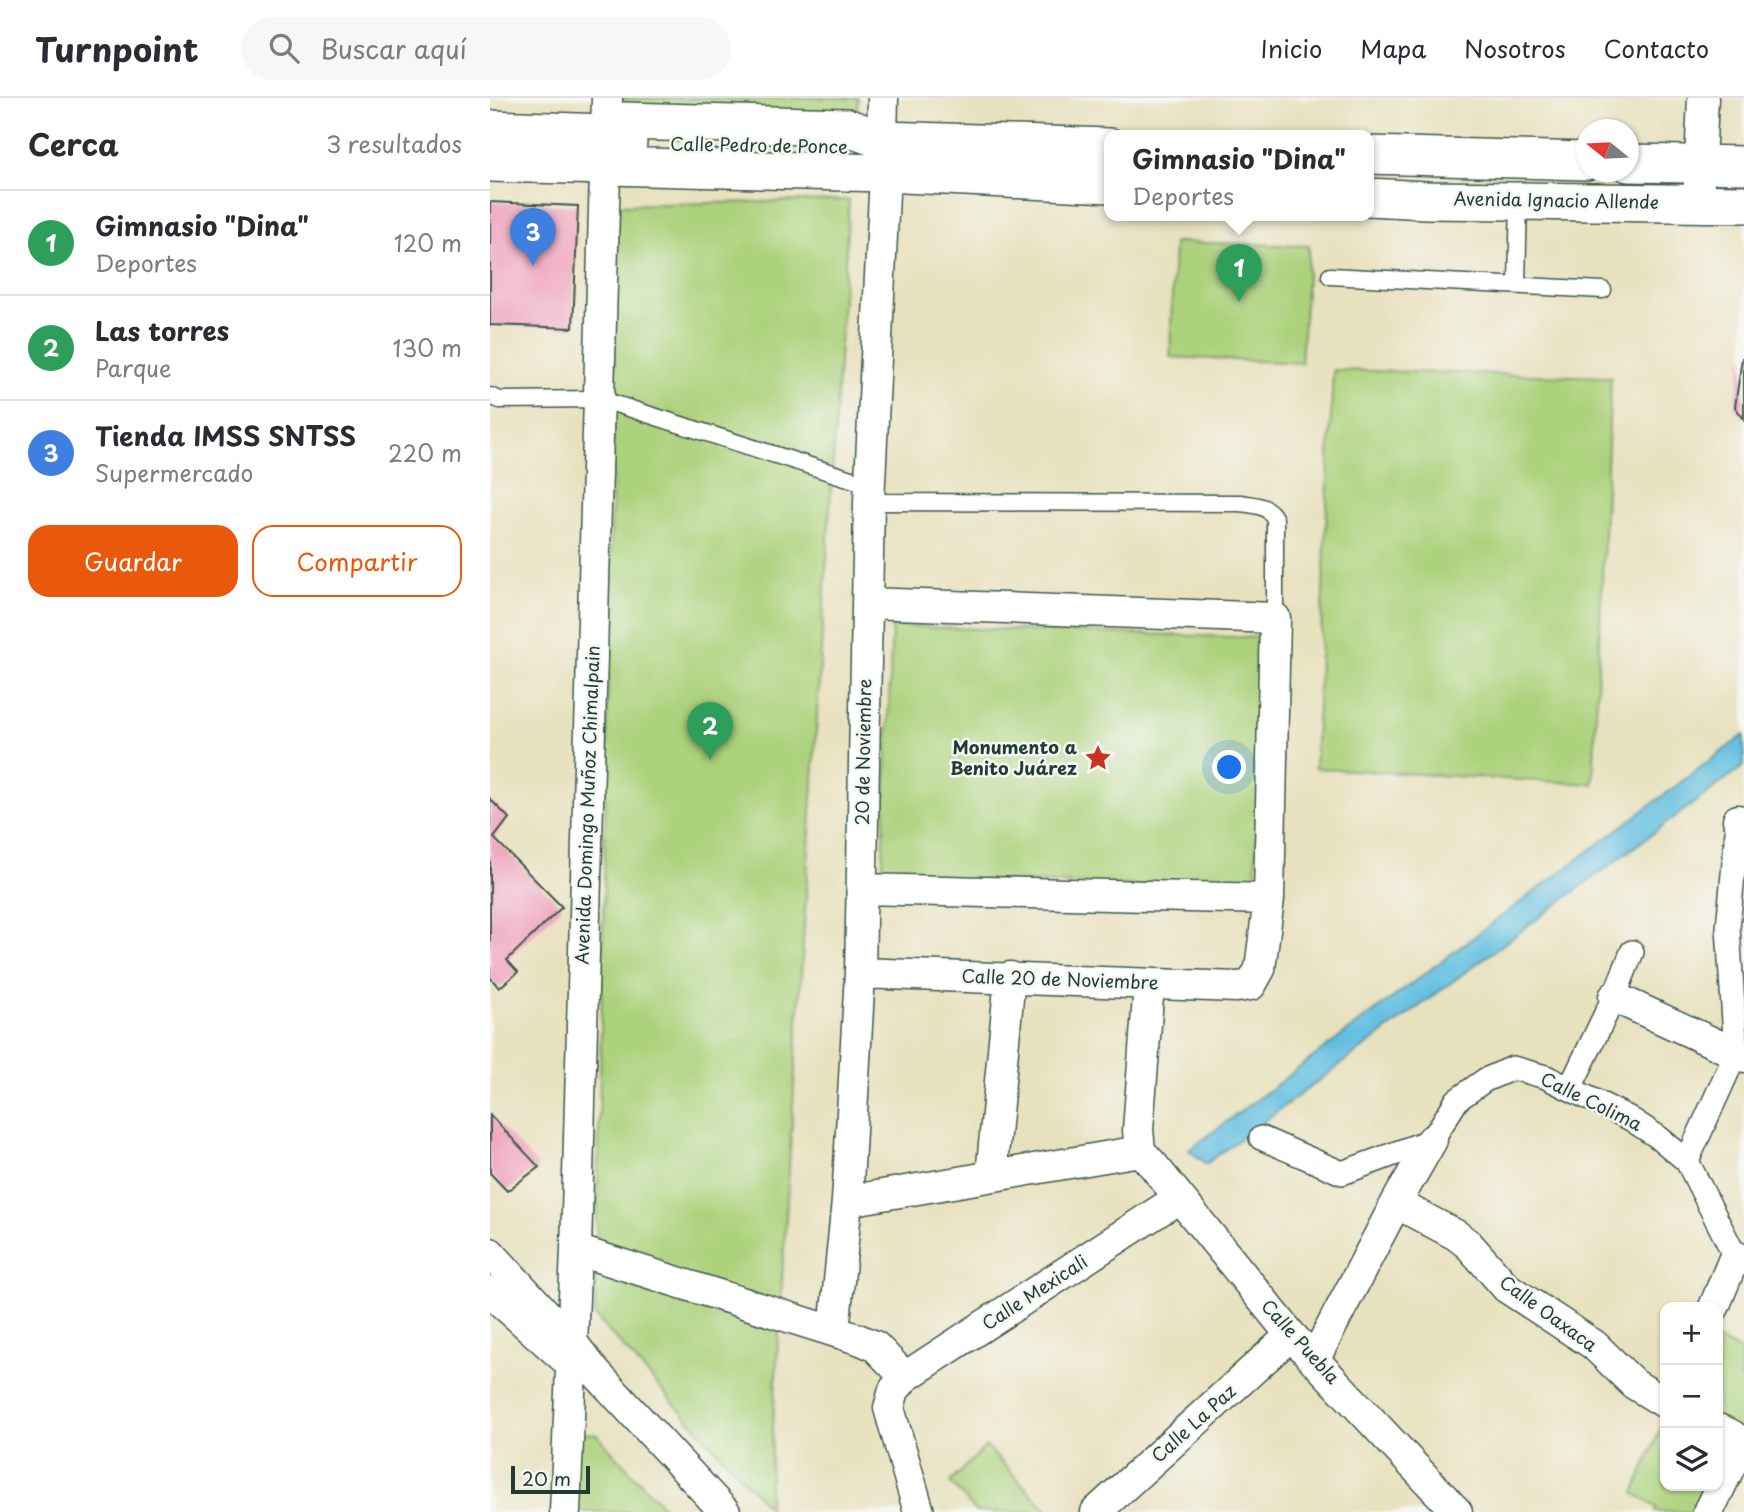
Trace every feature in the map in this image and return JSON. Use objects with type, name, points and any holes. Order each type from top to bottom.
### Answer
[{"type":"street","name":"20 de Noviembre","points":[[834,1331],[847,1200],[860,973],[869,494],[884,157],[883,98]]},
{"type":"street","points":[[1697,203],[1703,98]]},
{"type":"street","name":"Calle Pedro de Ponce","points":[[490,163],[607,133],[624,121],[846,127],[884,157]]},
{"type":"street","name":"Calle Pedro de Ponce","points":[[490,129],[607,133]]},
{"type":"street","name":"Avenida Domingo Muñoz Chimalpain","points":[[565,1512],[579,1359],[576,1250],[607,133]]},
{"type":"street","points":[[884,157],[1104,147]]},
{"type":"street","points":[[1374,155],[1576,161]]},
{"type":"street","points":[[884,157],[1104,183]]},
{"type":"street","points":[[1639,163],[1744,165]]},
{"type":"street","name":"Avenida Ignacio Allende","points":[[1374,197],[1744,204]]},
{"type":"street","points":[[862,889],[1269,899],[1275,618],[868,603]]},
{"type":"street","points":[[1717,1302],[1739,1258],[1687,1161],[1740,1055],[1728,928],[1741,821]]},
{"type":"street","name":"Calle 20 de Noviembre","points":[[860,973],[1237,987],[1251,985],[1260,969],[1269,899]]},
{"type":"street","points":[[1570,1088],[1614,997],[1632,952]]},
{"type":"street","points":[[991,1176],[1010,978]]},
{"type":"street","points":[[847,1200],[991,1176],[1159,1174],[1139,1129],[1149,984]]},
{"type":"street","points":[[1614,997],[1740,1055]]},
{"type":"street","name":"Calle Colima","points":[[1432,1140],[1457,1100],[1485,1080],[1513,1068],[1546,1077],[1629,1118],[1687,1161]]},
{"type":"street","points":[[1261,1138],[1342,1173],[1432,1140]]},
{"type":"street","points":[[1314,1360],[1432,1140]]},
{"type":"street","name":"Calle Puebla","points":[[1159,1174],[1292,1335],[1440,1506]]},
{"type":"street","name":"Calle Mexicali","points":[[899,1378],[1159,1174]]},
{"type":"street","name":"Calle Oaxaca","points":[[1396,1203],[1456,1235],[1469,1245],[1507,1288],[1594,1345],[1634,1384],[1660,1400]]},
{"type":"street","points":[[576,1250],[875,1346],[899,1378],[889,1408],[919,1512]]},
{"type":"street","points":[[490,1253],[579,1359],[726,1512]]},
{"type":"street","points":[[490,1292],[579,1359]]},
{"type":"street","name":"Calle La Paz","points":[[1096,1512],[1292,1335]]},
{"type":"street","points":[[1708,1512],[1739,1448],[1740,1443],[1727,1433]]},
{"type":"lane","points":[[1517,285],[1519,200]]},
{"type":"lane","points":[[1329,276],[1603,290]]},
{"type":"lane","points":[[490,396],[500,400],[600,399],[869,494],[1240,503],[1259,506],[1270,510],[1275,519],[1275,618]]},
{"type":"green space","points":[[612,98],[858,98],[857,124],[611,114]]},
{"type":"green space","points":[[849,200],[768,1507],[595,1316],[618,205]]},
{"type":"green space","points":[[1174,242],[1309,246],[1301,363],[1170,357]]},
{"type":"green space","points":[[1333,370],[1611,377],[1593,784],[1315,768]]},
{"type":"green space","points":[[892,626],[1264,638],[1255,889],[882,878]]},
{"type":"green space","points":[[1723,1342],[1743,1352],[1739,1377],[1744,1380],[1744,1462],[1716,1512],[1655,1512],[1657,1508],[1634,1493],[1660,1430],[1660,1491],[1723,1491]]},
{"type":"green space","points":[[572,1432],[596,1434],[668,1512],[570,1512]]},
{"type":"green space","points":[[986,1446],[1049,1512],[976,1512],[950,1482]]},
{"type":"water","points":[[1744,735],[1744,766],[1206,1164],[1189,1150]]},
{"type":"building","points":[[490,202],[578,206],[573,328],[490,325]]},
{"type":"building","points":[[1744,358],[1744,419],[1735,407]]},
{"type":"building","points":[[490,799],[509,818],[494,838],[562,907],[507,960],[518,972],[499,988],[490,977]]},
{"type":"building","points":[[490,1115],[539,1167],[507,1191],[490,1173]]},
{"type":"place","name":"Tienda IMSS SNTSS","points":[[533,266]]},
{"type":"place","name":"Gimnasio \"Dina\"","points":[[1239,302]]},
{"type":"place","name":"Monumento a Benito Juárez","points":[[1098,758]]},
{"type":"place","name":"Las torres","points":[[710,760]]}]
